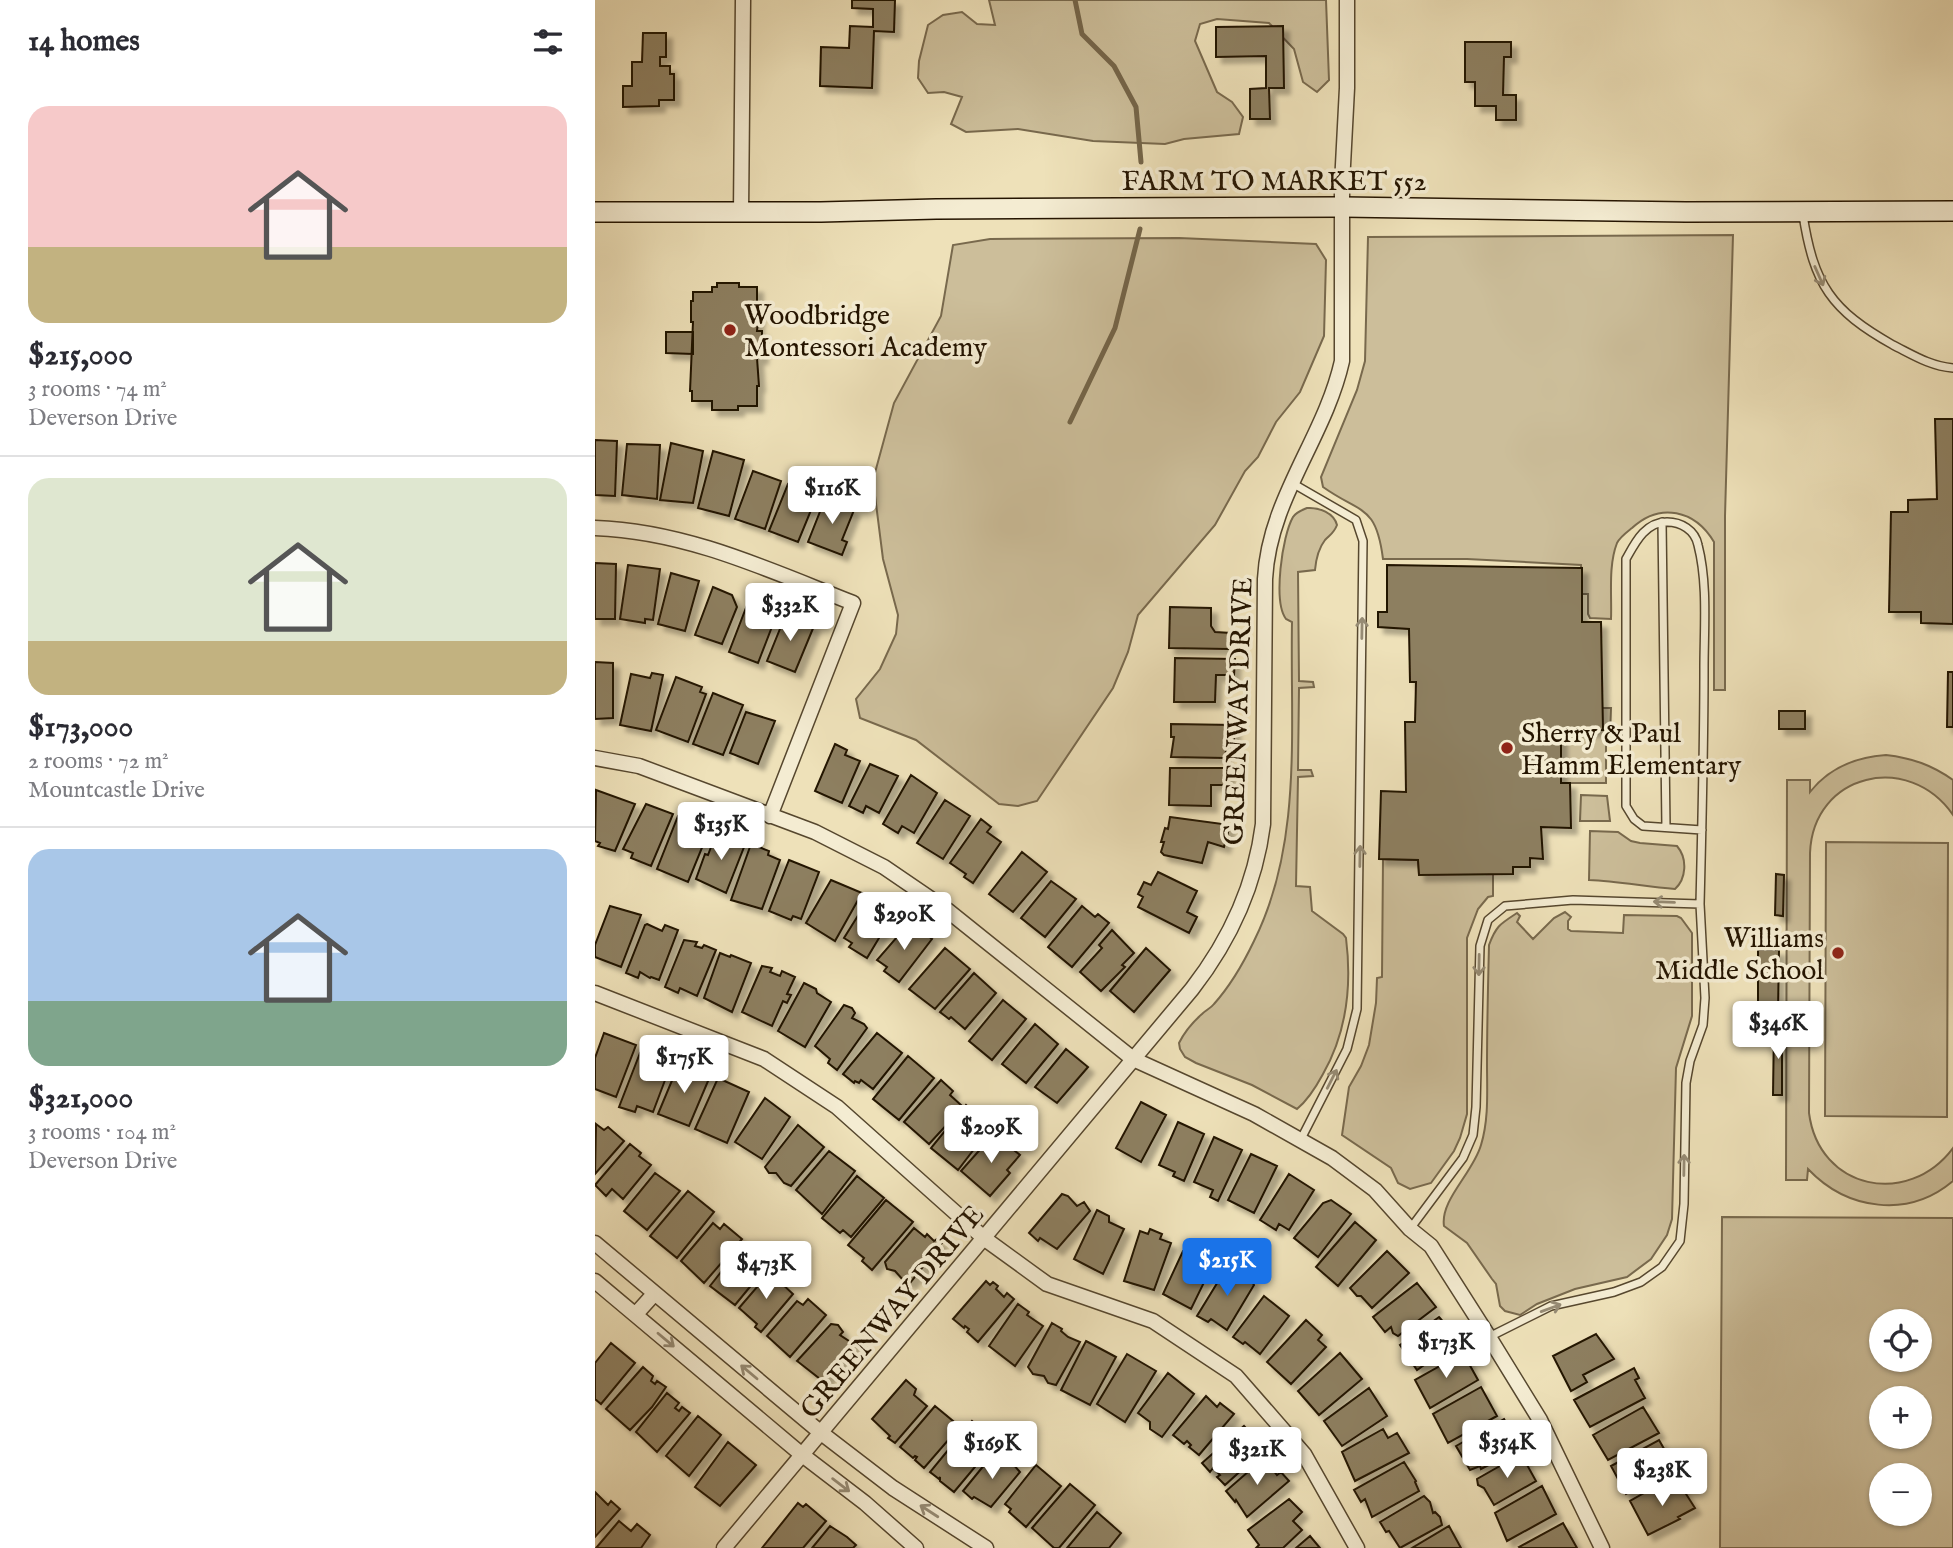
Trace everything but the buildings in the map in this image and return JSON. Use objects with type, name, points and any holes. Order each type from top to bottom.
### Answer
[{"type":"main road","name":"FARM TO MARKET 552","points":[[595,212],[1343,207],[1686,212],[1953,211]]},
{"type":"street","points":[[741,213],[743,0]]},
{"type":"street","name":"GREENWAY DRIVE","points":[[724,1548],[1192,989],[1217,955],[1238,916],[1252,880],[1263,824],[1266,563],[1276,517],[1334,388],[1342,361],[1347,0]]},
{"type":"street","points":[[595,528],[670,537],[717,550],[853,603],[770,816]]},
{"type":"street","points":[[595,758],[639,766],[815,832],[884,867],[947,910],[1133,1059],[1254,1114],[1301,1139],[1375,1190],[1410,1229],[1431,1246],[1489,1337],[1540,1420],[1602,1548]]},
{"type":"street","points":[[595,993],[764,1059],[837,1107],[985,1239],[1047,1284],[1153,1321],[1236,1376],[1304,1454],[1356,1548]]},
{"type":"street","points":[[595,1243],[820,1432],[893,1488],[986,1548]]},
{"type":"street","points":[[595,1281],[916,1548]]},
{"type":"street","points":[[636,1314],[654,1294]]},
{"type":"lane","points":[[1802,211],[1806,238],[1816,271],[1829,296],[1838,306],[1877,336],[1918,359],[1953,368]]},
{"type":"lane","points":[[1291,482],[1356,520],[1363,541],[1357,1009],[1347,1049],[1301,1139]]},
{"type":"lane","points":[[1662,522],[1665,827]]},
{"type":"lane","points":[[1489,1337],[1551,1306],[1614,1292],[1641,1282],[1662,1267],[1680,1241],[1684,1204],[1686,1083],[1690,1060],[1703,1025],[1705,998],[1700,904],[1702,830],[1704,592],[1698,543],[1692,532],[1677,522],[1662,522],[1640,534],[1626,559],[1626,806],[1633,820],[1643,826],[1702,830]]},
{"type":"lane","points":[[1410,1229],[1463,1158],[1473,1135],[1480,946],[1488,920],[1505,906],[1573,900],[1700,904]]},
{"type":"shaded area","points":[[989,0],[1326,0],[1329,80],[1317,92],[1303,82],[1294,49],[1269,23],[1217,19],[1200,24],[1195,41],[1217,92],[1232,102],[1243,117],[1239,134],[1184,139],[1165,144],[1093,141],[1018,129],[966,132],[951,124],[962,97],[944,92],[928,93],[918,78],[919,61],[928,25],[943,15],[962,12],[977,24],[995,25]]},
{"type":"shaded area","points":[[1733,235],[1725,516],[1725,690],[1714,690],[1714,542],[1706,531],[1687,517],[1676,513],[1654,515],[1643,520],[1622,537],[1617,543],[1612,561],[1611,619],[1590,618],[1588,594],[1582,594],[1581,565],[1467,559],[1383,559],[1380,541],[1371,519],[1365,512],[1323,487],[1321,477],[1357,390],[1365,361],[1368,237]]},
{"type":"shaded area","points":[[1179,238],[1316,244],[1326,260],[1324,336],[1300,392],[1276,422],[1258,457],[1245,471],[1215,525],[1138,615],[1128,652],[1113,688],[1037,801],[1018,806],[999,804],[916,740],[860,718],[856,699],[880,669],[896,634],[898,615],[883,559],[873,480],[894,403],[941,316],[953,245],[990,239]]},
{"type":"shaded area","points":[[1307,508],[1325,512],[1333,517],[1337,525],[1321,547],[1315,570],[1298,572],[1299,681],[1313,682],[1314,687],[1299,688],[1298,770],[1311,770],[1313,776],[1298,777],[1296,886],[1310,887],[1312,911],[1346,938],[1348,991],[1338,1042],[1318,1084],[1297,1109],[1252,1085],[1185,1057],[1179,1043],[1193,1024],[1220,997],[1241,966],[1270,904],[1280,865],[1287,825],[1292,744],[1292,622],[1286,619],[1282,611],[1281,569],[1289,526],[1294,515]]},
{"type":"shaded area","points":[[1602,708],[1611,708],[1610,736],[1606,739],[1606,783],[1561,783],[1561,731],[1602,730]]},
{"type":"shaded area","points":[[1886,755],[1921,763],[1953,780],[1953,815],[1934,795],[1913,783],[1889,778],[1866,780],[1845,789],[1827,804],[1815,826],[1810,853],[1809,1113],[1816,1139],[1829,1159],[1847,1174],[1868,1182],[1890,1184],[1913,1179],[1934,1167],[1953,1148],[1953,1181],[1917,1201],[1898,1205],[1878,1205],[1841,1194],[1808,1169],[1807,1180],[1786,1180],[1787,780],[1810,780],[1810,792],[1826,776],[1844,765],[1864,758]]},
{"type":"shaded area","points":[[1581,795],[1607,796],[1610,821],[1580,821]]},
{"type":"shaded area","points":[[1590,831],[1618,832],[1631,841],[1677,846],[1684,863],[1679,885],[1675,889],[1589,880]]},
{"type":"shaded area","points":[[1826,842],[1948,843],[1947,1117],[1825,1116]]},
{"type":"shaded area","points":[[1383,859],[1418,860],[1419,874],[1493,874],[1493,896],[1488,897],[1478,909],[1467,938],[1467,1114],[1454,1151],[1431,1183],[1410,1189],[1398,1183],[1391,1168],[1342,1135],[1349,1087],[1369,1045],[1377,978],[1382,977]]},
{"type":"shaded area","points":[[1565,912],[1571,917],[1568,929],[1571,931],[1623,933],[1624,915],[1677,916],[1692,933],[1692,1016],[1676,1068],[1672,1219],[1667,1235],[1651,1259],[1627,1277],[1575,1289],[1537,1304],[1520,1315],[1505,1311],[1500,1306],[1496,1284],[1467,1243],[1444,1226],[1444,1216],[1452,1196],[1477,1155],[1485,1125],[1489,945],[1496,929],[1517,913],[1520,916],[1517,922],[1533,939],[1554,918]]},
{"type":"shaded area","points":[[1722,1217],[1953,1218],[1953,1548],[1720,1548]]},
{"type":"waterway","points":[[1075,0],[1082,34],[1114,66],[1136,107],[1141,162]]},
{"type":"waterway","points":[[1070,422],[1115,328],[1140,229]]},
{"type":"place","name":"Woodbridge Montessori Academy","points":[[730,330]]},
{"type":"place","name":"Sherry & Paul Hamm Elementary","points":[[1507,748]]},
{"type":"place","name":"Williams Middle School","points":[[1838,953]]}]
